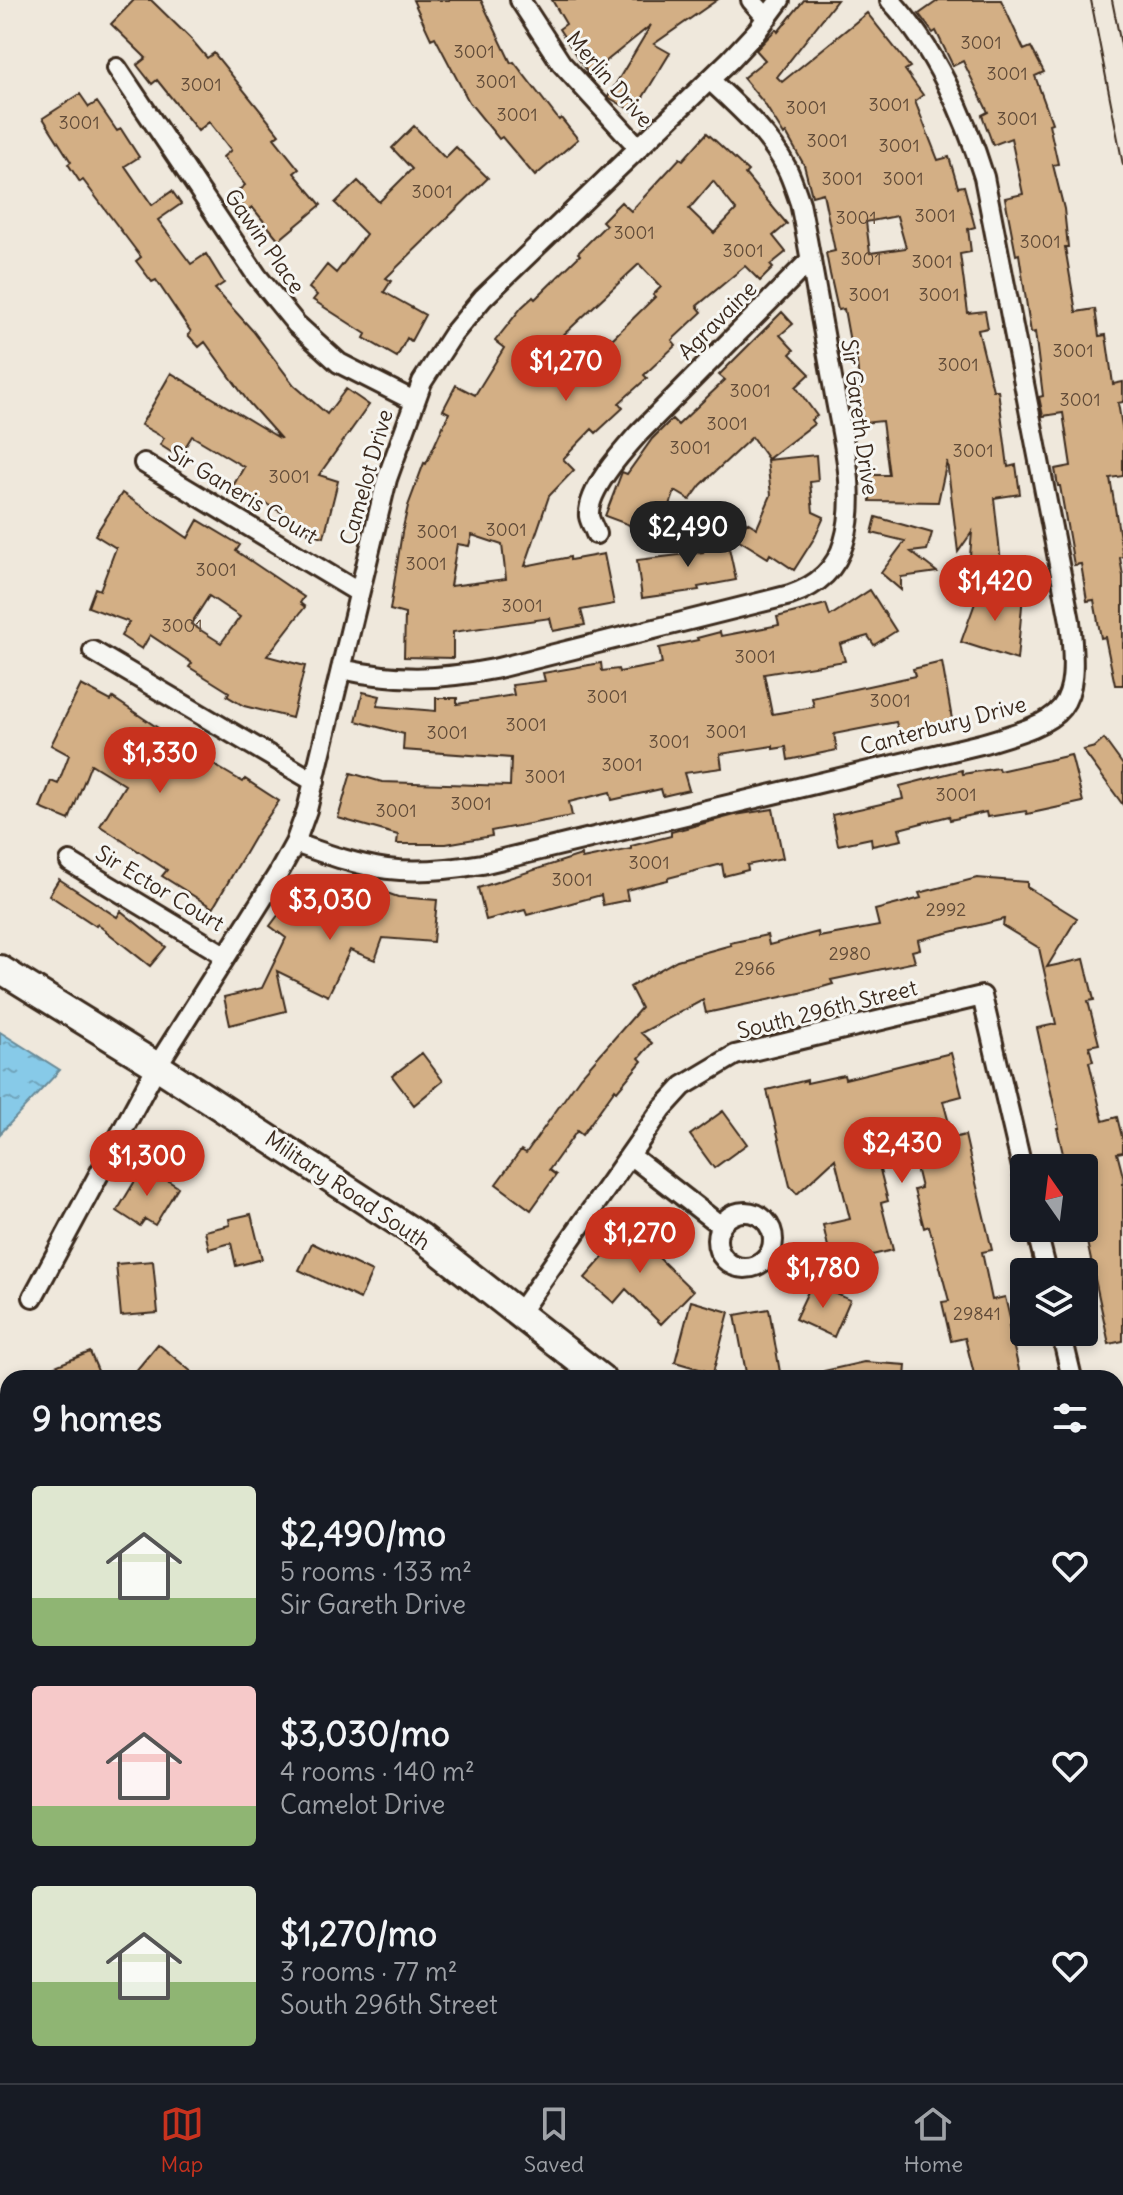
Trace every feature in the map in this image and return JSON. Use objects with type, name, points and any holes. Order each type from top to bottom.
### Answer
[{"type":"main road","name":"Military Road South","points":[[0,969],[157,1066],[421,1237],[591,1370]]},
{"type":"street","name":"Merlin Drive","points":[[520,0],[561,63],[639,148]]},
{"type":"street","points":[[751,0],[767,18]]},
{"type":"street","name":"Camelot Drive","points":[[33,1297],[157,1066],[295,843],[315,782],[387,479],[414,401],[440,352],[483,298],[710,80],[780,0]]},
{"type":"street","name":"Canterbury Drive","points":[[295,843],[337,858],[390,871],[431,872],[482,864],[981,744],[1039,725],[1065,704],[1074,677],[1070,621],[984,177],[951,96],[894,1]]},
{"type":"street","name":"Gawin Place","points":[[117,68],[257,276],[296,324],[339,363],[414,401]]},
{"type":"street","name":"Sir Gareth Drive","points":[[341,669],[410,679],[478,672],[763,603],[801,591],[824,577],[844,543],[849,499],[847,465],[800,203],[786,167],[757,126],[710,80]]},
{"type":"street","name":"Agravaine","points":[[596,534],[589,515],[591,503],[620,455],[811,259]]},
{"type":"street","name":"Sir Ganeris Court","points":[[144,463],[358,592]]},
{"type":"street","points":[[93,651],[315,782]]},
{"type":"street","name":"Sir Ector Court","points":[[70,862],[226,956]]},
{"type":"street","name":"South 296th Street","points":[[519,1313],[662,1109],[683,1086],[735,1055],[982,996],[1019,1154]]},
{"type":"street","points":[[631,1156],[721,1226]]},
{"type":"street","points":[[1064,1346],[1070,1370]]},
{"type":"water","points":[[0,1032],[60,1070],[0,1134]]},
{"type":"building","points":[[134,0],[151,0],[207,58],[214,53],[279,134],[274,138],[299,169],[294,173],[321,205],[279,240],[252,207],[247,211],[234,194],[245,185],[223,157],[231,150],[209,122],[198,131],[157,80],[152,84],[137,65],[146,58],[111,24]]},
{"type":"building","points":[[413,0],[481,0],[511,63],[514,62],[559,120],[561,118],[578,139],[535,176],[469,102],[435,37],[431,39]]},
{"type":"building","points":[[552,0],[717,0],[654,44],[670,53],[634,112],[608,97],[651,25],[589,75],[559,29],[566,24]]},
{"type":"building","points":[[804,0],[837,0],[777,77],[782,82],[867,13],[910,67],[905,70],[923,95],[915,101],[938,160],[949,157],[958,187],[964,186],[975,227],[968,229],[971,252],[960,254],[968,313],[985,311],[988,328],[978,330],[993,390],[998,390],[1008,467],[1016,465],[1020,494],[994,498],[1001,563],[969,568],[972,532],[958,552],[947,461],[938,502],[870,501],[871,475],[889,475],[882,421],[863,423],[856,352],[852,353],[844,309],[838,310],[826,253],[835,251],[823,193],[812,196],[804,165],[786,133],[784,135],[764,103],[743,78],[765,60],[756,50],[776,29],[778,32]],"holes":[[[897,216],[906,248],[870,253],[866,222]]]},
{"type":"building","points":[[939,0],[1001,0],[1024,50],[1031,47],[1044,72],[1035,76],[1052,123],[1049,124],[1058,164],[1053,165],[1064,209],[1068,247],[1065,247],[1076,312],[1095,309],[1099,336],[1106,335],[1113,384],[1123,382],[1123,402],[1118,403],[1123,432],[1123,476],[1110,478],[1123,556],[1120,558],[1123,576],[1123,685],[1115,685],[1094,600],[1087,601],[1081,564],[1074,565],[1055,469],[1071,466],[1063,413],[1043,416],[1039,397],[1043,396],[1035,332],[1031,333],[1019,254],[1016,255],[1005,198],[1023,194],[1011,138],[993,145],[982,115],[988,112],[963,61],[953,66],[936,31],[933,33],[919,14]]},
{"type":"building","points":[[80,94],[89,107],[97,102],[117,131],[121,129],[139,157],[125,166],[152,205],[172,191],[181,204],[158,220],[191,264],[206,254],[224,283],[215,289],[253,331],[294,385],[327,414],[346,389],[369,405],[319,475],[338,481],[324,537],[308,533],[309,527],[248,494],[245,500],[230,491],[244,467],[192,436],[179,457],[160,445],[164,438],[141,425],[171,373],[281,439],[249,403],[205,342],[199,347],[188,335],[191,332],[156,280],[152,282],[136,261],[141,257],[68,164],[71,162],[43,118]]},
{"type":"building","points":[[414,126],[445,158],[456,147],[488,178],[386,278],[391,281],[384,292],[425,315],[411,341],[407,338],[397,357],[364,338],[366,334],[313,300],[317,295],[309,288],[327,265],[336,273],[366,234],[335,203],[358,181],[379,202],[412,169],[392,148]]},
{"type":"building","points":[[707,133],[748,171],[745,174],[787,224],[773,236],[786,252],[770,265],[773,268],[760,281],[745,266],[697,306],[702,312],[672,340],[676,345],[644,375],[647,378],[619,403],[623,408],[596,433],[592,429],[563,459],[574,470],[549,496],[525,566],[604,554],[614,604],[581,610],[585,625],[553,631],[550,618],[453,632],[453,658],[404,657],[405,614],[390,610],[402,532],[424,463],[449,413],[443,410],[456,385],[475,395],[504,348],[495,341],[522,307],[533,297],[535,299],[580,255],[578,253],[606,225],[602,221],[621,202],[631,211],[680,158],[683,160]],"holes":[[[713,181],[736,210],[714,233],[689,209]],[[639,264],[661,287],[653,295],[655,297],[612,339],[610,337],[569,374],[543,354]],[[472,535],[502,545],[506,579],[450,586],[457,544],[469,546]]]},
{"type":"building","points":[[782,312],[793,324],[780,335],[794,350],[790,354],[810,374],[796,387],[817,416],[811,420],[814,424],[768,459],[752,437],[701,485],[690,500],[675,491],[659,536],[605,516],[622,472],[627,474],[652,439],[672,419],[678,425],[725,380],[719,375]]},
{"type":"building","points":[[816,455],[818,481],[810,482],[813,512],[824,517],[794,570],[770,554],[768,558],[736,538],[747,522],[757,528],[771,495],[767,460]]},
{"type":"building","points":[[122,493],[188,538],[198,520],[240,545],[236,551],[304,597],[300,603],[305,607],[267,656],[305,666],[292,718],[244,706],[227,696],[229,692],[189,667],[192,663],[150,635],[142,649],[121,636],[129,622],[88,607],[95,588],[100,590],[116,548],[95,535]],"holes":[[[209,596],[240,617],[221,643],[191,624]]]},
{"type":"building","points":[[876,517],[932,533],[927,550],[911,552],[937,572],[901,577],[901,590],[881,573],[905,541],[872,533]]},
{"type":"building","points":[[726,534],[736,580],[698,587],[699,590],[642,598],[637,560],[704,552],[678,543]]},
{"type":"building","points":[[870,590],[896,631],[874,645],[868,636],[840,644],[845,661],[764,674],[772,714],[814,707],[812,698],[915,676],[913,669],[942,662],[953,725],[899,733],[896,722],[834,734],[837,750],[788,760],[786,747],[720,754],[722,768],[684,773],[689,790],[663,796],[661,789],[612,800],[610,792],[569,802],[572,816],[491,831],[492,836],[446,844],[397,844],[398,835],[338,818],[351,773],[382,782],[510,786],[511,758],[403,750],[404,734],[356,721],[363,692],[380,696],[377,706],[436,711],[436,698],[457,698],[457,704],[514,695],[512,685],[545,681],[543,673],[601,663],[602,671],[618,669],[619,672],[662,664],[659,648],[720,632],[721,636],[779,625],[777,617],[826,604],[830,616]]},
{"type":"building","points":[[973,590],[1023,595],[1017,660],[961,642],[975,603]]},
{"type":"building","points":[[81,685],[111,701],[113,698],[209,762],[243,782],[245,779],[279,801],[213,908],[162,876],[167,870],[100,826],[125,785],[91,764],[69,820],[40,808],[51,781],[58,784],[69,755],[51,745]]},
{"type":"building","points":[[1104,739],[1123,765],[1123,805],[1083,750],[1095,747]]},
{"type":"building","points":[[1071,755],[1083,802],[1027,814],[1026,811],[987,817],[986,812],[950,820],[949,816],[899,829],[902,840],[872,846],[871,838],[838,845],[832,815],[903,799],[900,786],[962,770],[963,774],[998,768],[999,771]]},
{"type":"building","points":[[773,809],[783,858],[747,865],[748,870],[724,876],[722,864],[668,878],[626,890],[628,900],[603,905],[601,895],[527,915],[525,910],[486,920],[478,888],[581,855],[582,859],[631,849],[631,846],[671,836],[671,832],[735,815]]},
{"type":"building","points":[[306,878],[338,904],[343,892],[379,906],[384,892],[398,897],[437,900],[433,942],[383,938],[375,960],[350,950],[328,996],[277,971],[286,1011],[230,1025],[224,997],[262,988],[286,938],[270,926]]},
{"type":"building","points":[[977,878],[1027,882],[1027,887],[1077,918],[1047,967],[1084,959],[1094,1000],[1088,1001],[1099,1044],[1089,1046],[1093,1061],[1089,1062],[1103,1121],[1117,1117],[1123,1141],[1123,1152],[1117,1153],[1123,1176],[1123,1341],[1109,1344],[1098,1293],[1098,1258],[1090,1258],[1087,1242],[1098,1242],[1098,1154],[1063,1154],[1037,1028],[1056,1024],[1039,948],[1003,926],[1004,919],[918,940],[920,949],[912,951],[915,962],[831,980],[833,984],[805,992],[706,1013],[703,1000],[641,1033],[652,1043],[639,1058],[642,1061],[617,1091],[615,1089],[582,1135],[577,1131],[549,1170],[556,1175],[531,1210],[496,1184],[521,1150],[526,1153],[580,1077],[641,1008],[630,987],[677,960],[730,943],[767,935],[769,945],[818,932],[819,937],[879,926],[875,910],[921,898],[919,893]]},
{"type":"building","points":[[59,879],[117,917],[121,911],[166,947],[150,966],[97,924],[49,895]]},
{"type":"building","points":[[422,1053],[443,1081],[414,1105],[392,1076]]},
{"type":"building","points":[[951,1053],[962,1096],[943,1101],[953,1138],[965,1135],[992,1250],[982,1252],[992,1300],[1005,1297],[1010,1318],[1010,1346],[1013,1346],[1019,1370],[973,1370],[965,1338],[951,1341],[942,1302],[949,1301],[929,1226],[924,1228],[914,1190],[921,1188],[905,1121],[866,1131],[873,1164],[878,1162],[888,1201],[881,1203],[893,1250],[847,1261],[844,1248],[829,1251],[823,1225],[850,1219],[835,1159],[797,1194],[790,1186],[767,1090],[844,1075],[845,1079]]},
{"type":"building","points":[[723,1111],[747,1144],[714,1168],[690,1135]]},
{"type":"building","points":[[144,1166],[178,1187],[155,1225],[145,1219],[140,1226],[117,1211]]},
{"type":"building","points":[[251,1214],[262,1259],[236,1266],[231,1243],[209,1249],[205,1231],[230,1225],[229,1219]]},
{"type":"building","points":[[642,1227],[664,1247],[656,1255],[693,1291],[661,1324],[626,1289],[614,1303],[585,1278],[626,1231],[632,1237]]},
{"type":"building","points":[[312,1243],[372,1272],[360,1299],[299,1270]]},
{"type":"building","points":[[153,1261],[158,1313],[121,1316],[116,1264]]},
{"type":"building","points":[[812,1283],[850,1300],[834,1337],[795,1319]]},
{"type":"building","points":[[691,1301],[729,1312],[714,1370],[675,1362]]},
{"type":"building","points":[[769,1309],[780,1370],[745,1370],[735,1315]]},
{"type":"building","points":[[158,1344],[189,1370],[137,1370]]},
{"type":"building","points":[[90,1352],[98,1370],[45,1370]]},
{"type":"building","points":[[864,1362],[906,1365],[906,1370],[828,1370]]},
{"type":"tram line","points":[[1091,0],[1123,165]]},
{"type":"tram line","points":[[1112,0],[1123,55]]}]
